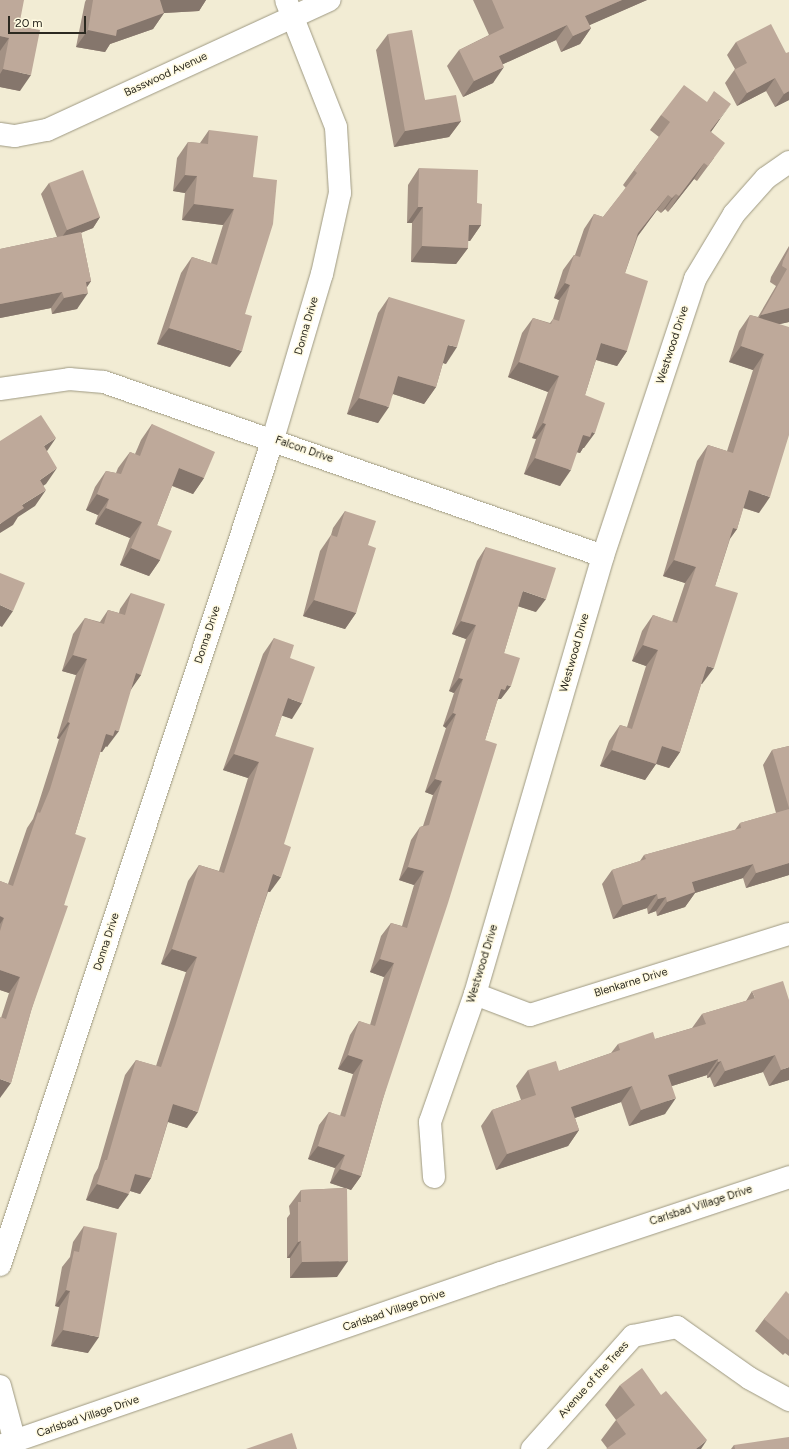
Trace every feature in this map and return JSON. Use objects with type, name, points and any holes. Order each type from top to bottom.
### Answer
[{"type":"street","name":"Basswood Avenue","points":[[0,134],[15,136],[47,130],[289,9],[329,0]]},
{"type":"street","name":"Donna Drive","points":[[0,1265],[273,439],[322,274],[340,193],[336,127],[289,9]]},
{"type":"street","name":"Westwood Drive","points":[[434,1177],[430,1122],[475,994],[603,556],[695,279],[734,214],[766,178],[789,162]]},
{"type":"street","name":"Falcon Drive","points":[[0,389],[69,379],[104,382],[273,439],[603,556]]},
{"type":"street","name":"Blenkarne Drive","points":[[475,994],[530,1015],[789,934]]},
{"type":"street","name":"Carlsbad Village Drive","points":[[10,1446],[501,1273],[789,1177]]},
{"type":"street","name":"Avenue of the Trees","points":[[532,1449],[633,1336],[677,1327],[750,1378],[789,1400]]},
{"type":"street","points":[[0,1386],[10,1446]]},
{"type":"building","points":[[0,0],[24,0],[19,26],[40,30],[31,75],[3,69],[9,38],[0,36]]},
{"type":"building","points":[[93,0],[160,0],[164,13],[117,30],[116,36],[88,30]]},
{"type":"building","points":[[492,0],[622,0],[585,16],[591,28],[573,36],[567,25],[499,56],[504,67],[474,81],[459,50],[504,28]]},
{"type":"building","points":[[771,24],[786,53],[789,52],[789,91],[784,94],[775,78],[747,93],[734,70],[747,63],[736,42]]},
{"type":"building","points":[[412,30],[425,100],[456,95],[461,121],[405,131],[388,34]]},
{"type":"building","points":[[684,85],[707,102],[714,91],[731,104],[710,131],[725,143],[708,166],[704,163],[679,196],[676,194],[672,198],[668,195],[638,233],[625,273],[648,281],[627,351],[601,343],[585,395],[605,403],[595,433],[592,432],[590,437],[583,435],[571,470],[535,458],[546,424],[543,423],[559,376],[519,362],[533,318],[551,324],[553,319],[559,321],[570,285],[565,283],[574,255],[580,257],[594,214],[603,217],[637,173],[634,170],[670,122],[661,115]]},
{"type":"building","points":[[209,130],[258,136],[253,177],[277,180],[273,224],[245,314],[252,316],[242,351],[169,328],[192,257],[217,265],[234,209],[194,204],[197,176],[185,175],[188,142],[208,144]]},
{"type":"building","points":[[419,168],[478,170],[477,203],[482,204],[481,225],[469,225],[468,248],[422,246],[423,207],[418,207]]},
{"type":"building","points":[[83,170],[100,217],[67,230],[49,183]]},
{"type":"building","points":[[81,232],[91,281],[86,282],[88,293],[64,298],[62,292],[0,304],[0,249]]},
{"type":"building","points":[[789,249],[789,308],[761,315],[787,269],[782,266]]},
{"type":"building","points":[[389,297],[465,320],[457,347],[448,345],[436,387],[398,376],[389,407],[359,398]]},
{"type":"building","points":[[750,315],[789,327],[789,435],[770,497],[749,490],[737,529],[733,528],[715,586],[738,593],[714,668],[707,666],[680,752],[662,746],[656,764],[612,750],[620,725],[632,729],[658,650],[643,645],[653,615],[677,623],[696,567],[674,560],[708,445],[733,453],[764,354],[741,346]]},
{"type":"building","points":[[41,415],[56,438],[44,446],[57,468],[40,480],[46,490],[22,505],[24,508],[0,524],[0,441]]},
{"type":"building","points":[[152,424],[215,452],[204,478],[179,468],[157,525],[172,531],[160,560],[131,548],[142,522],[106,508],[109,499],[97,494],[106,471],[121,474],[130,452],[140,456]]},
{"type":"building","points":[[345,511],[376,521],[368,545],[376,548],[356,613],[314,600],[331,535],[337,537]]},
{"type":"building","points":[[486,547],[556,568],[546,599],[523,591],[504,653],[520,658],[511,686],[507,685],[505,690],[501,689],[485,740],[497,744],[448,903],[381,1105],[361,1176],[340,1169],[345,1155],[318,1146],[329,1112],[345,1117],[363,1060],[348,1055],[359,1021],[375,1026],[394,963],[380,959],[391,923],[407,928],[424,871],[408,867],[420,827],[429,825],[442,781],[435,779],[456,714],[453,713],[463,679],[459,678],[476,625],[461,621]]},
{"type":"building","points":[[0,573],[25,583],[13,611],[0,605]]},
{"type":"building","points":[[131,593],[165,604],[141,675],[136,673],[119,731],[115,730],[113,736],[106,734],[75,834],[86,838],[64,905],[68,906],[31,1011],[11,1083],[0,1079],[0,1017],[6,1019],[20,977],[0,970],[0,931],[4,918],[0,916],[0,881],[13,886],[38,812],[40,813],[50,789],[87,659],[73,655],[85,618],[104,624],[108,610],[125,615]]},
{"type":"building","points":[[274,638],[294,645],[290,658],[315,667],[302,703],[288,698],[275,736],[314,748],[284,844],[291,847],[281,877],[273,874],[198,1112],[173,1104],[151,1178],[135,1174],[129,1194],[97,1184],[105,1160],[107,1160],[136,1060],[161,1067],[175,1026],[197,957],[172,949],[199,865],[224,873],[259,762],[234,754]]},
{"type":"building","points":[[789,746],[789,808],[772,750]]},
{"type":"building","points":[[789,809],[789,863],[756,873],[753,864],[692,882],[695,892],[667,902],[666,897],[658,899],[657,894],[623,905],[612,870],[646,859],[644,855],[741,828],[740,823]]},
{"type":"building","points":[[783,981],[789,1000],[789,1067],[781,1070],[775,1055],[725,1071],[721,1061],[718,1062],[718,1059],[668,1075],[676,1098],[641,1110],[632,1086],[571,1107],[579,1130],[507,1154],[492,1110],[536,1095],[528,1070],[556,1061],[559,1071],[620,1050],[618,1044],[653,1032],[655,1039],[706,1024],[702,1014],[755,998],[752,991]]},
{"type":"building","points":[[347,1188],[348,1261],[302,1262],[301,1241],[298,1242],[298,1202],[301,1202],[301,1190]]},
{"type":"building","points":[[84,1226],[117,1233],[99,1337],[63,1330],[70,1291],[66,1290],[74,1251],[79,1252]]},
{"type":"building","points":[[786,1291],[789,1294],[789,1340],[764,1319]]},
{"type":"building","points":[[642,1368],[661,1395],[666,1391],[707,1440],[696,1449],[606,1449],[626,1434],[616,1420],[635,1405],[620,1385]]},
{"type":"building","points":[[292,1433],[297,1449],[246,1449]]},
{"type":"building","points":[[789,1437],[789,1449],[735,1449],[734,1445]]}]
